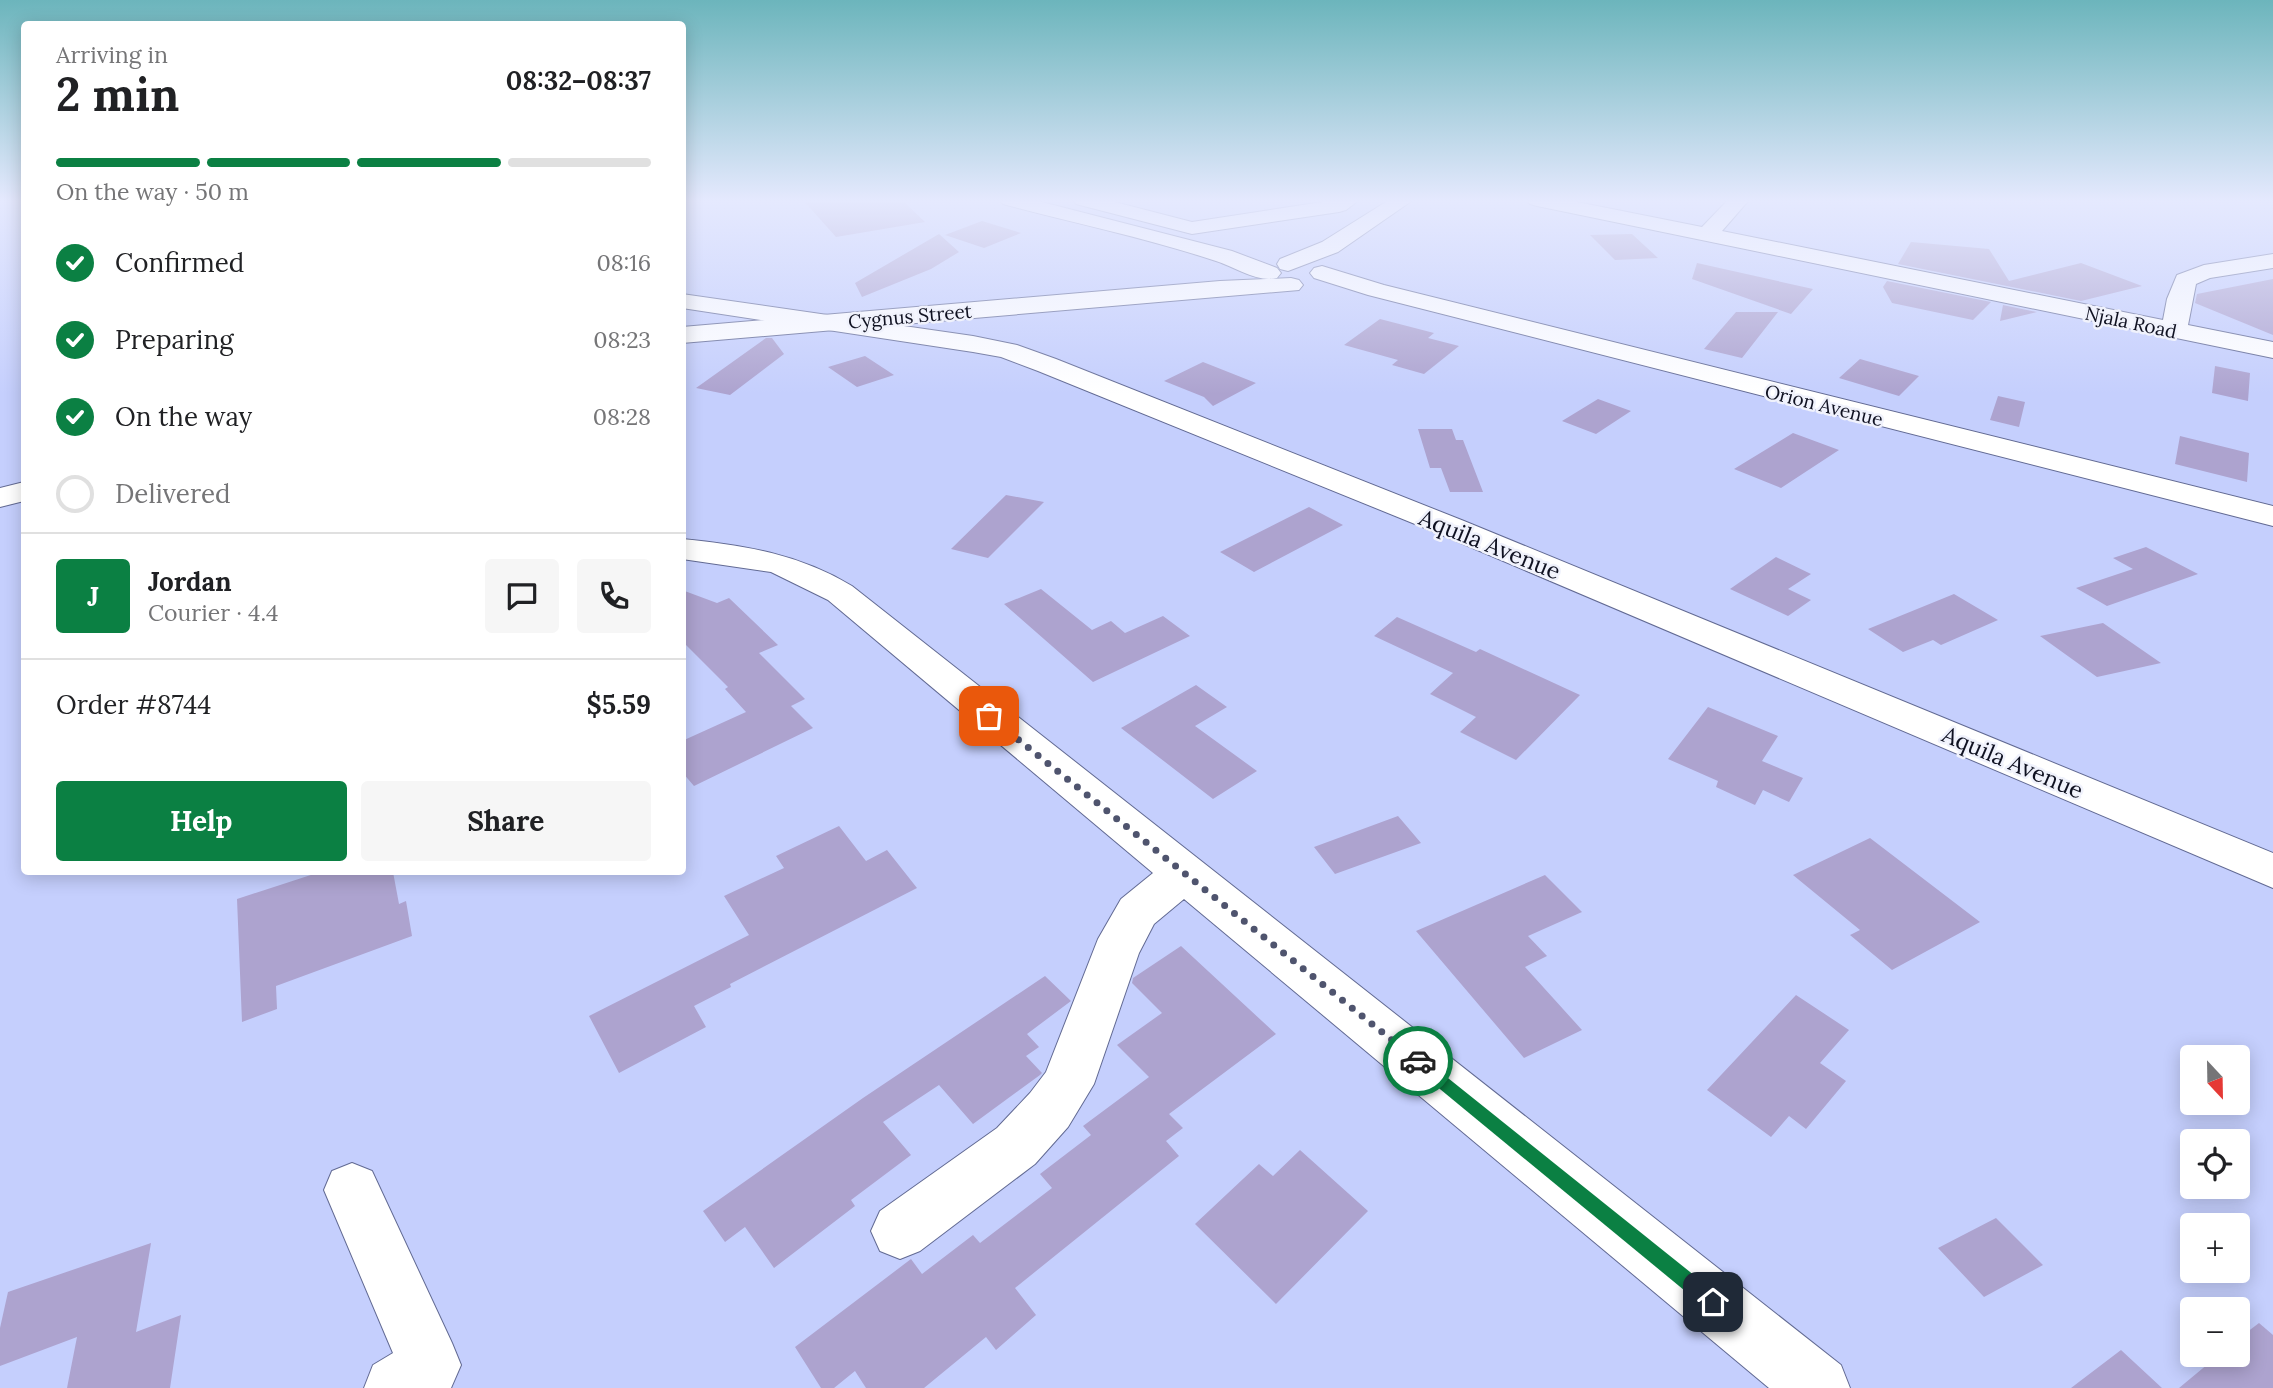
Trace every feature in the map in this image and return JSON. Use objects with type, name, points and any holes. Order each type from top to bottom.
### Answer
[{"type":"street","name":"Orion Avenue","points":[[1260,265],[1376,290],[2273,516]]},
{"type":"street","points":[[1294,273],[1311,265]]},
{"type":"street","name":"Njala Road","points":[[1852,265],[2273,351]]},
{"type":"street","points":[[2174,331],[2185,280],[2204,272],[2249,265]]},
{"type":"street","name":"Cygnus Street","points":[[686,335],[1220,288],[1294,273]]},
{"type":"street","name":"Aquila Avenue","points":[[686,303],[1008,351],[1453,528],[2273,871]]},
{"type":"street","points":[[0,498],[21,492]]},
{"type":"street","points":[[686,549],[759,557],[812,574],[831,586],[1818,1388]]},
{"type":"street","points":[[900,1231],[1016,1146],[1049,1110],[1068,1084],[1115,953],[1137,912],[1184,873]]},
{"type":"street","points":[[352,1189],[422,1380]]},
{"type":"building","points":[[886,265],[938,265],[862,297],[855,283]]},
{"type":"building","points":[[1696,265],[1705,265],[1813,289],[1791,314],[1692,279]]},
{"type":"building","points":[[1902,265],[1999,265],[2009,281],[2074,265],[2086,265],[2142,286],[2081,301]]},
{"type":"building","points":[[2273,279],[2273,335],[2195,303],[2197,294]]},
{"type":"building","points":[[1887,281],[1991,302],[1973,320],[1892,303],[1883,287]]},
{"type":"building","points":[[2003,305],[2037,312],[2000,321]]},
{"type":"building","points":[[1736,312],[1778,312],[1742,358],[1704,349]]},
{"type":"building","points":[[1380,319],[1434,333],[1428,338],[1459,346],[1424,374],[1392,365],[1398,360],[1344,345]]},
{"type":"building","points":[[766,338],[772,338],[784,354],[730,395],[696,388]]},
{"type":"building","points":[[865,356],[894,375],[857,387],[828,367]]},
{"type":"building","points":[[1860,359],[1919,376],[1899,396],[1839,378]]},
{"type":"building","points":[[1203,362],[1256,383],[1213,406],[1204,397],[1164,381]]},
{"type":"building","points":[[2215,366],[2250,373],[2248,401],[2212,393]]},
{"type":"building","points":[[1998,396],[2025,402],[2019,427],[1990,420]]},
{"type":"building","points":[[1598,399],[1631,411],[1596,434],[1562,421]]},
{"type":"building","points":[[1418,429],[1452,429],[1456,440],[1463,440],[1483,492],[1450,492],[1441,468],[1430,468]]},
{"type":"building","points":[[1793,433],[1839,450],[1781,488],[1734,469]]},
{"type":"building","points":[[2180,436],[2249,453],[2247,482],[2175,464]]},
{"type":"building","points":[[1006,495],[1044,502],[988,558],[951,549]]},
{"type":"building","points":[[1309,507],[1343,525],[1254,572],[1220,552]]},
{"type":"building","points":[[2146,547],[2198,574],[2107,606],[2076,588],[2133,569],[2113,558]]},
{"type":"building","points":[[1776,557],[1811,574],[1788,589],[1811,600],[1788,616],[1730,589]]},
{"type":"building","points":[[1041,589],[1092,630],[1111,621],[1125,633],[1163,616],[1190,636],[1093,682],[1004,604]]},
{"type":"building","points":[[686,591],[717,603],[729,598],[778,645],[759,653],[805,699],[791,706],[813,728],[694,786],[686,777],[686,739],[746,712],[725,689],[728,687],[686,645]]},
{"type":"building","points":[[1954,594],[1998,620],[1941,645],[1933,640],[1903,652],[1868,629]]},
{"type":"building","points":[[1397,617],[1476,652],[1480,649],[1580,695],[1516,760],[1460,732],[1476,717],[1430,694],[1453,673],[1374,636]]},
{"type":"building","points":[[2103,623],[2161,663],[2097,677],[2040,636]]},
{"type":"building","points":[[1196,685],[1227,707],[1195,726],[1257,771],[1213,799],[1121,728]]},
{"type":"building","points":[[1708,707],[1778,736],[1762,761],[1803,778],[1789,802],[1763,790],[1755,805],[1716,787],[1718,781],[1668,759]]},
{"type":"building","points":[[1398,816],[1421,843],[1335,874],[1314,847]]},
{"type":"building","points":[[839,826],[866,861],[887,850],[917,888],[730,984],[731,987],[694,1006],[706,1027],[619,1073],[589,1016],[749,935],[724,896],[784,868],[776,856]]},
{"type":"building","points":[[1870,838],[1980,922],[1892,970],[1850,935],[1860,930],[1793,875]]},
{"type":"building","points":[[311,875],[394,875],[399,904],[406,901],[412,936],[276,986],[277,1009],[242,1022],[237,899]]},
{"type":"building","points":[[1545,875],[1582,912],[1528,936],[1547,956],[1525,967],[1582,1030],[1524,1058],[1416,931]]},
{"type":"building","points":[[1181,946],[1276,1034],[1169,1114],[1183,1128],[1166,1141],[1179,1156],[1015,1288],[1036,1315],[996,1350],[986,1337],[924,1388],[866,1388],[855,1371],[834,1388],[821,1388],[795,1347],[911,1259],[922,1274],[973,1235],[980,1243],[1052,1188],[1040,1174],[1091,1135],[1083,1126],[1149,1077],[1117,1045],[1162,1013],[1132,983],[1133,978]]},
{"type":"building","points":[[1045,976],[1071,1001],[1027,1034],[1039,1047],[1026,1056],[1042,1073],[1040,1075],[973,1124],[939,1085],[883,1122],[911,1155],[851,1200],[855,1206],[774,1268],[745,1227],[725,1242],[703,1211],[863,1098]]},
{"type":"building","points":[[1796,995],[1849,1030],[1820,1063],[1846,1081],[1806,1129],[1789,1116],[1771,1137],[1707,1090]]},
{"type":"building","points":[[1300,1150],[1368,1211],[1276,1304],[1195,1224],[1259,1164],[1273,1176]]},
{"type":"building","points":[[1996,1218],[2043,1265],[1984,1297],[1938,1248]]},
{"type":"building","points":[[151,1243],[136,1332],[181,1315],[170,1388],[67,1388],[77,1337],[0,1366],[0,1328],[8,1292]]},
{"type":"building","points":[[2259,1323],[2273,1335],[2273,1388],[2179,1388],[2204,1367],[2250,1367],[2250,1330]]},
{"type":"building","points":[[2121,1350],[2162,1388],[2071,1388]]},
{"type":"way so far","points":[[989,716],[1418,1061]]},
{"type":"route","points":[[1418,1061],[1713,1302]]}]
